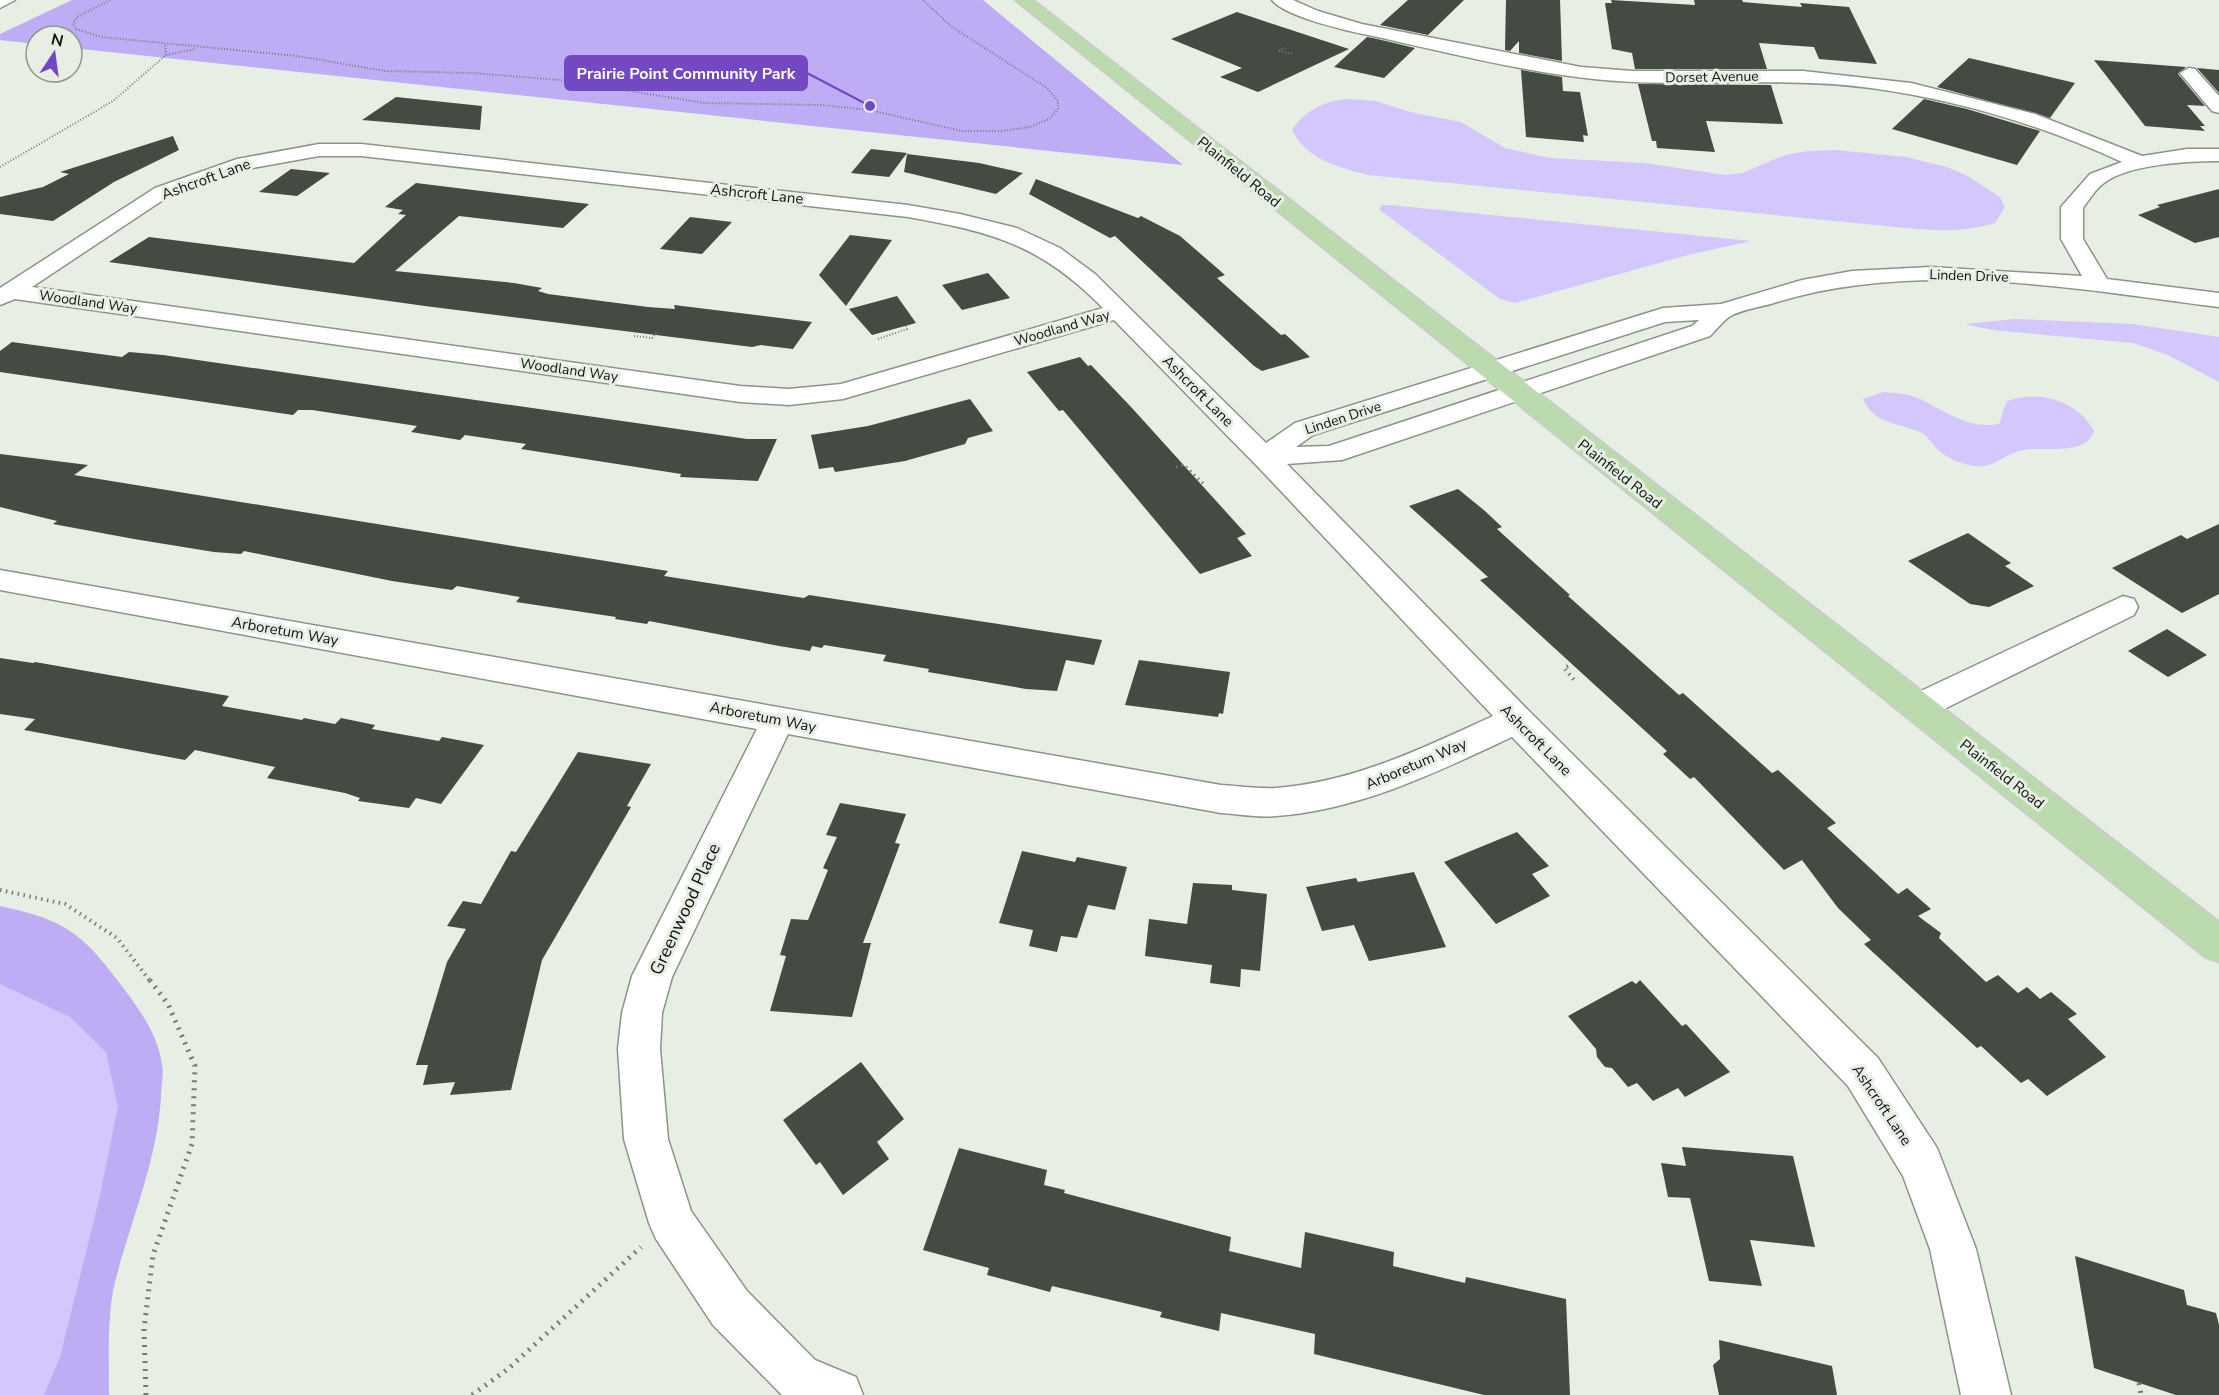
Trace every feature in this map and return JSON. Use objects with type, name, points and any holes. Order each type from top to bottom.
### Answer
[{"type":"main road","name":"Plainfield Road","points":[[1023,0],[2219,945]]},
{"type":"street","points":[[0,3],[7,0]]},
{"type":"street","name":"Dorset Avenue","points":[[1280,0],[1321,18],[1353,27],[1569,71],[1656,78],[1798,76],[1866,82],[1938,94],[2040,122],[2107,146],[2140,162]]},
{"type":"street","points":[[2189,73],[2219,107]]},
{"type":"street","name":"Ashcroft Lane","points":[[5,295],[162,192],[248,162],[319,150],[361,150],[908,211],[960,220],[1009,233],[1052,252],[1087,279],[1264,456],[1517,720],[1863,1072],[1921,1164],[1953,1249],[1986,1395]]},
{"type":"street","points":[[2098,284],[2072,239],[2072,207],[2097,178],[2140,162],[2187,155],[2219,155]]},
{"type":"street","name":"Linden Drive","points":[[1264,456],[1304,429],[1663,315],[1723,311],[1810,285],[1892,275],[1968,274],[2098,284],[2219,300]]},
{"type":"street","name":"Woodland Way","points":[[5,295],[740,394],[789,397],[843,391],[1119,311]]},
{"type":"street","name":"Linden Drive","points":[[1264,456],[1332,454],[1515,391],[1701,331],[1723,311]]},
{"type":"street","name":"Arboretum Way","points":[[0,580],[1221,799],[1275,802],[1316,797],[1367,785],[1517,720]]},
{"type":"street","points":[[1918,707],[2123,607]]},
{"type":"street","name":"Greenwood Place","points":[[778,721],[652,976],[642,1013],[639,1049],[646,1139],[672,1223],[730,1308],[798,1377],[838,1395]]},
{"type":"path","points":[[110,0],[77,17],[73,23],[76,29],[101,37],[297,56],[385,71],[472,73],[560,80],[705,103],[821,105],[869,110],[962,131],[1002,131],[1030,127],[1049,119],[1058,109],[1058,101],[1047,88],[952,27],[923,0]]},
{"type":"path","points":[[165,44],[166,56]]},
{"type":"path","points":[[0,167],[113,101],[166,56],[193,49],[212,48]]},
{"type":"path","points":[[1286,48],[1278,51],[1293,54]]},
{"type":"path","points":[[878,339],[907,329],[906,326]]},
{"type":"path","points":[[634,336],[652,338],[658,332]]},
{"type":"path","points":[[1176,467],[1184,465],[1204,484]]},
{"type":"path","points":[[1568,666],[1564,668],[1574,680]]},
{"type":"path","points":[[0,890],[65,904],[117,938],[168,1004],[195,1066],[192,1144],[153,1255],[144,1329],[146,1395]]},
{"type":"path","points":[[472,1395],[508,1369],[615,1269],[672,1223]]},
{"type":"path","points":[[2139,1383],[2141,1395]]},
{"type":"shaded area","points":[[72,0],[983,0],[1183,165],[84,49],[84,24],[24,24],[24,43],[0,40],[0,34]]},
{"type":"shaded area","points":[[1345,99],[1376,101],[1410,112],[1461,122],[1505,148],[1550,158],[1645,163],[1725,175],[1742,173],[1785,155],[1808,151],[1836,150],[1906,157],[1947,167],[1966,175],[2000,197],[2005,207],[1995,223],[1985,226],[1926,230],[1368,175],[1324,161],[1306,149],[1292,130],[1308,113],[1329,102]]},
{"type":"shaded area","points":[[1382,205],[1751,241],[1688,255],[1515,303],[1500,299],[1381,211],[1379,208]]},
{"type":"shaded area","points":[[2015,319],[2133,324],[2219,337],[2219,382],[2168,355],[2133,343],[1992,330],[1965,324]]},
{"type":"shaded area","points":[[1883,392],[1914,397],[1960,419],[1988,425],[1999,424],[2007,401],[2032,396],[2044,397],[2068,405],[2087,421],[2094,431],[2087,442],[2075,447],[2019,451],[1986,466],[1973,466],[1958,462],[1943,454],[1922,433],[1887,422],[1874,414],[1863,399]]},
{"type":"shaded area","points":[[0,906],[54,922],[93,950],[146,1020],[160,1053],[163,1077],[159,1121],[149,1167],[112,1294],[109,1395],[0,1395]]},
{"type":"shaded area","points":[[0,984],[70,1017],[106,1052],[118,1107],[99,1200],[60,1357],[44,1395],[0,1395]]},
{"type":"building","points":[[1408,0],[1464,0],[1428,35],[1380,25]]},
{"type":"building","points":[[1506,0],[1560,0],[1562,61],[1519,53],[1519,41],[1510,51],[1505,50]]},
{"type":"building","points":[[1611,0],[1695,5],[1694,0],[1742,0],[1743,2],[1802,7],[1800,3],[1849,7],[1877,64],[1819,59],[1814,47],[1759,43],[1767,69],[1635,69],[1632,53],[1612,49],[1605,3],[1612,3]]},
{"type":"building","points":[[1237,12],[1349,49],[1258,92],[1220,77],[1242,68],[1171,39]]},
{"type":"building","points":[[1367,37],[1415,48],[1384,78],[1334,67]]},
{"type":"building","points":[[1969,58],[2075,83],[2050,118],[1937,87]]},
{"type":"building","points":[[2094,60],[2186,67],[2178,74],[2205,106],[2187,105],[2205,126],[2200,126],[2205,131],[2145,126]]},
{"type":"building","points":[[2197,68],[2219,70],[2219,93]]},
{"type":"building","points":[[1521,70],[1562,77],[1563,91],[1580,92],[1588,136],[1583,135],[1584,142],[1526,137]]},
{"type":"building","points":[[1638,84],[1771,85],[1783,124],[1706,121],[1715,152],[1657,148],[1656,141],[1652,141]]},
{"type":"building","points":[[396,97],[482,106],[480,130],[362,120]]},
{"type":"building","points":[[1924,99],[2040,131],[2017,165],[1892,129]]},
{"type":"building","points":[[173,136],[179,150],[114,182],[53,221],[0,214],[0,197],[43,187],[69,174],[60,172]]},
{"type":"building","points":[[871,149],[907,153],[889,177],[851,173]]},
{"type":"building","points":[[907,154],[979,163],[1023,173],[996,194],[904,172]]},
{"type":"building","points":[[291,169],[330,173],[297,196],[259,192]]},
{"type":"building","points":[[1036,179],[1138,218],[1141,216],[1180,236],[1225,275],[1217,278],[1281,335],[1285,334],[1310,357],[1262,371],[1254,366],[1115,236],[1110,238],[1029,194]]},
{"type":"building","points":[[416,183],[589,204],[563,228],[459,216],[395,271],[514,283],[542,288],[538,291],[548,294],[648,307],[675,309],[674,305],[812,322],[793,349],[761,345],[752,347],[425,306],[109,262],[149,237],[354,263],[406,215],[398,214],[403,210],[385,207]]},
{"type":"building","points":[[2219,189],[2219,237],[2195,243],[2138,215],[2160,207],[2157,205]]},
{"type":"building","points":[[690,217],[732,222],[702,254],[660,249]]},
{"type":"building","points":[[850,235],[892,240],[846,306],[819,275]]},
{"type":"building","points":[[988,273],[1010,298],[962,310],[942,285]]},
{"type":"building","points":[[897,296],[916,323],[872,335],[849,309]]},
{"type":"building","points":[[12,342],[122,357],[129,352],[163,355],[747,439],[777,439],[758,481],[680,477],[681,474],[521,449],[526,444],[465,435],[460,440],[411,432],[417,426],[312,410],[298,410],[293,415],[0,372],[0,351]]},
{"type":"building","points":[[1080,357],[1088,366],[1091,365],[1132,408],[1246,534],[1237,538],[1252,556],[1200,574],[1063,410],[1059,411],[1027,372]]},
{"type":"building","points":[[970,399],[993,431],[968,438],[965,444],[905,461],[835,472],[833,467],[819,469],[811,435],[868,426]]},
{"type":"building","points":[[0,454],[88,465],[74,475],[668,571],[664,576],[804,598],[809,595],[1102,640],[1094,665],[1066,660],[1057,691],[1026,689],[928,672],[929,669],[883,661],[886,655],[824,645],[822,648],[812,646],[810,651],[649,621],[647,624],[516,602],[520,597],[457,586],[452,590],[392,581],[244,551],[241,554],[214,552],[134,539],[53,524],[57,521],[0,507]]},
{"type":"building","points":[[1458,489],[1502,527],[1497,529],[1570,595],[1568,596],[1679,695],[1683,693],[1772,773],[1778,770],[1836,823],[1827,828],[1898,894],[1907,888],[1931,909],[1918,916],[1941,933],[1939,938],[1986,982],[1998,975],[2018,993],[2027,987],[2040,999],[2051,992],[2077,1014],[2068,1019],[2106,1057],[2047,1096],[2028,1079],[2021,1083],[1981,1046],[1977,1048],[1864,944],[1871,940],[1838,908],[1802,860],[1784,870],[1694,777],[1690,779],[1663,754],[1667,751],[1480,580],[1488,577],[1409,506]]},
{"type":"building","points":[[2219,524],[2219,594],[2182,613],[2112,568],[2181,535],[2187,539]]},
{"type":"building","points":[[1968,533],[2011,563],[2005,566],[2034,586],[1989,607],[1970,604],[1908,561]]},
{"type":"building","points":[[2167,629],[2207,655],[2168,677],[2128,651]]},
{"type":"building","points":[[0,658],[229,696],[222,706],[335,724],[341,718],[375,725],[372,729],[439,741],[442,737],[484,745],[441,804],[416,798],[409,808],[358,801],[360,798],[345,793],[267,778],[275,767],[195,750],[185,760],[24,730],[35,719],[0,714]]},
{"type":"building","points":[[1139,660],[1230,672],[1223,714],[1219,713],[1218,717],[1125,705]]},
{"type":"building","points":[[578,752],[651,764],[627,806],[631,807],[542,960],[511,1090],[450,1095],[455,1082],[423,1085],[428,1065],[416,1065],[447,962],[466,929],[447,926],[463,901],[481,904],[511,851],[516,852]]},
{"type":"building","points":[[840,803],[906,814],[895,843],[900,844],[863,943],[871,943],[852,1017],[770,1011],[786,956],[780,955],[791,919],[808,920],[828,870],[823,868],[837,837],[826,835]]},
{"type":"building","points":[[1517,832],[1549,866],[1532,874],[1550,896],[1496,924],[1444,862]]},
{"type":"building","points":[[1022,851],[1075,862],[1077,857],[1127,867],[1115,910],[1088,905],[1077,938],[1061,936],[1057,952],[1029,946],[1033,930],[999,923]]},
{"type":"building","points":[[1414,872],[1446,947],[1369,961],[1354,925],[1322,931],[1306,887],[1356,878],[1358,882]]},
{"type":"building","points":[[1193,883],[1232,885],[1232,890],[1267,894],[1260,971],[1241,969],[1240,987],[1210,983],[1212,965],[1145,956],[1149,919],[1187,924]]},
{"type":"building","points":[[1640,980],[1682,1026],[1686,1024],[1730,1072],[1685,1097],[1678,1088],[1653,1101],[1637,1083],[1628,1087],[1612,1068],[1605,1067],[1597,1057],[1596,1049],[1568,1016],[1632,981],[1636,984]]},
{"type":"building","points":[[861,1062],[904,1119],[877,1142],[889,1159],[843,1195],[820,1162],[816,1165],[783,1120]]},
{"type":"building","points":[[1682,1147],[1793,1156],[1815,1247],[1750,1240],[1762,1286],[1709,1281],[1690,1198],[1668,1197],[1661,1163],[1686,1166]]},
{"type":"building","points":[[959,1148],[1047,1170],[1044,1185],[1065,1190],[1064,1193],[1231,1237],[1229,1251],[1301,1268],[1305,1232],[1394,1252],[1393,1266],[1465,1283],[1466,1277],[1566,1299],[1570,1395],[1484,1395],[1314,1354],[1315,1334],[1221,1313],[1219,1331],[1160,1317],[1162,1312],[1052,1286],[1050,1292],[987,1275],[989,1268],[923,1250]]},
{"type":"building","points":[[2075,1256],[2184,1290],[2187,1305],[2216,1313],[2219,1325],[2219,1395],[2176,1395],[2094,1368]]},
{"type":"building","points":[[1719,1340],[1832,1366],[1837,1395],[1719,1395],[1713,1365],[1720,1359]]},
{"type":"place","name":"Prairie Point Community Park","points":[[870,106]]}]
